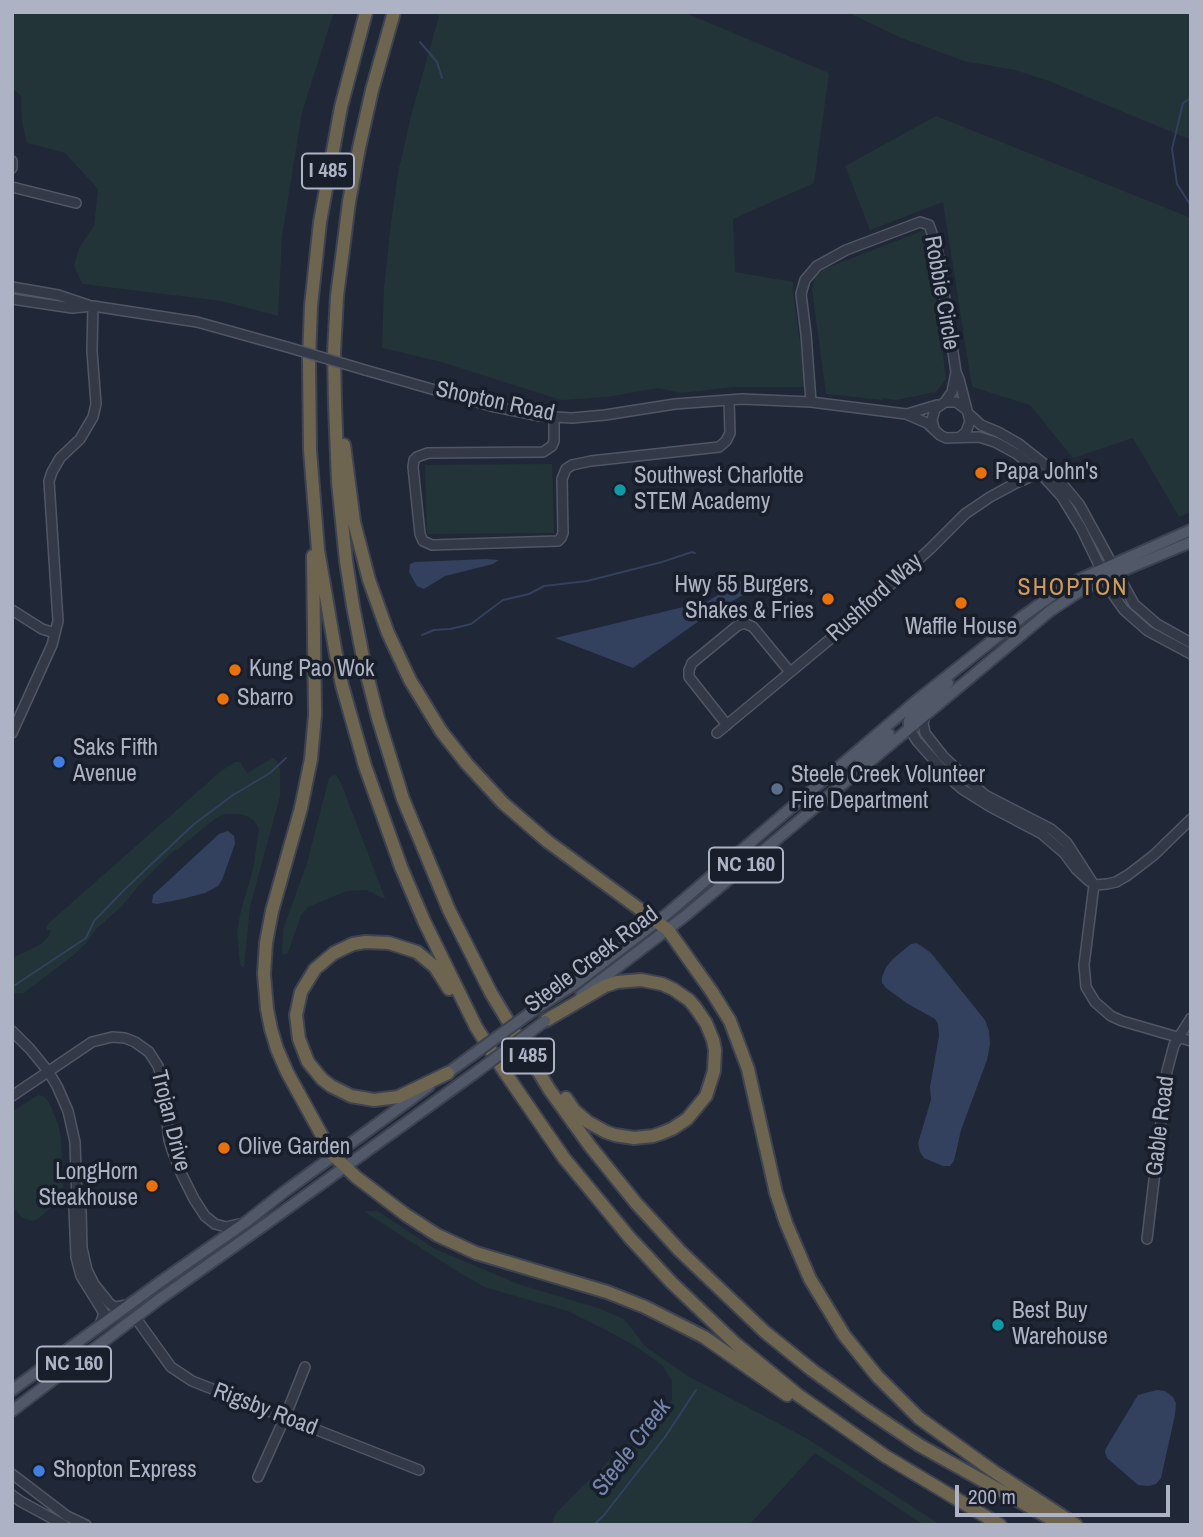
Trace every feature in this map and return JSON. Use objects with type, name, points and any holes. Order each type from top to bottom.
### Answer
[{"type":"highway","name":"I 485","points":[[366,12],[338,118],[326,182],[311,306],[308,407],[318,550],[334,649],[365,766],[401,867],[476,1027],[564,1158],[630,1238],[672,1283],[770,1373],[823,1414],[886,1456],[1000,1525]]},
{"type":"highway","name":"I 485","points":[[394,12],[359,148],[337,296],[334,394],[338,481],[346,561],[364,663],[407,810],[449,910],[491,993],[549,1089],[636,1203],[680,1251],[724,1294],[803,1363],[867,1410],[919,1445],[1062,1525]]},
{"type":"highway","points":[[337,296],[345,453],[354,522],[375,601],[410,680],[441,731],[503,803],[547,841],[668,930],[723,1009],[748,1069],[776,1193],[786,1223],[810,1279],[844,1335],[877,1376],[919,1418],[972,1457],[1076,1525]]},
{"type":"highway","points":[[312,484],[315,684],[313,748],[301,808],[270,919],[264,974],[269,1019],[277,1049],[333,1155],[406,1215],[438,1235],[496,1259],[625,1299],[680,1324],[886,1456]]},
{"type":"highway","points":[[448,1073],[409,1093],[386,1099],[351,1096],[331,1086],[321,1079],[308,1062],[296,1027],[298,1004],[308,979],[334,953],[353,944],[377,942],[399,945],[417,953],[435,967],[476,1027]]},
{"type":"highway","points":[[491,993],[574,1110],[606,1132],[625,1137],[653,1136],[672,1129],[687,1119],[706,1096],[714,1071],[715,1050],[706,1023],[695,1007],[673,989],[641,980],[617,982],[593,992],[545,1021]]},
{"type":"main road","name":"Steele Creek Road","points":[[1115,568],[1191,530]]},
{"type":"main road","name":"Steele Creek Road","points":[[12,1390],[246,1222],[333,1155],[537,1008],[575,984],[719,871],[837,768],[1014,622],[1061,589],[1191,542]]},
{"type":"main road","name":"Steele Creek Road","points":[[12,1411],[135,1317],[480,1070],[668,930],[1036,622],[1103,573]]},
{"type":"main road","points":[[909,728],[912,715],[936,696],[980,651]]},
{"type":"main road","points":[[824,799],[897,727],[897,718]]},
{"type":"main road","points":[[135,1317],[133,1311],[162,1288],[163,1280]]},
{"type":"street","points":[[12,161],[12,168]]},
{"type":"street","points":[[12,187],[76,203]]},
{"type":"street","name":"Robbie Circle","points":[[811,402],[801,293],[805,279],[817,266],[846,250],[915,223],[923,223],[929,225],[937,247],[956,372],[968,412]]},
{"type":"street","name":"Shopton Road","points":[[12,287],[58,295],[93,306],[197,322],[491,406],[528,414],[554,417],[605,415],[675,404],[729,400],[811,402],[906,414],[934,428]]},
{"type":"street","name":"Shopton Road","points":[[12,299],[72,308],[93,306]]},
{"type":"street","points":[[12,733],[52,645],[58,621],[49,481],[60,458],[80,439],[93,417],[96,404],[92,351],[93,306]]},
{"type":"street","name":"Robbie Circle","points":[[942,403],[952,392],[956,372]]},
{"type":"street","points":[[554,417],[554,441],[552,446],[543,452],[428,453],[417,457],[413,467],[423,541],[432,545],[558,541],[564,533],[562,486],[566,469],[591,461],[719,447],[730,433],[729,400]]},
{"type":"street","points":[[1191,643],[1146,617],[1134,604],[1079,504],[1054,472],[1028,450],[982,425],[956,402],[942,403],[933,414],[934,428],[940,435],[946,438],[979,438],[995,442],[1017,454],[1040,473],[1062,497],[1072,513],[1124,610],[1148,631],[1191,654]]},
{"type":"street","name":"Shopton Road","points":[[906,414],[942,403]]},
{"type":"street","points":[[960,437],[970,421],[968,412]]},
{"type":"street","name":"Rushford Way","points":[[717,733],[829,640],[965,514],[990,497],[1040,473]]},
{"type":"street","points":[[12,610],[42,629],[55,632]]},
{"type":"street","points":[[727,724],[689,677],[688,670],[692,663],[744,623],[753,627],[790,672]]},
{"type":"street","points":[[926,714],[923,723],[925,733],[943,756],[985,795],[1041,823],[1067,843],[1094,885],[1084,965],[1086,987],[1102,1010],[1111,1016],[1191,1041]]},
{"type":"street","points":[[909,728],[917,741],[962,789],[1042,834],[1094,885],[1116,882],[1128,875],[1154,855],[1191,819]]},
{"type":"street","name":"Gable Road","points":[[1147,1239],[1167,1072],[1178,1038],[1191,1018]]},
{"type":"street","points":[[12,1031],[48,1071],[65,1103],[73,1129],[76,1151],[76,1257],[81,1276],[104,1313],[100,1325]]},
{"type":"street","name":"Trojan Drive","points":[[12,1096],[89,1044],[104,1037],[125,1038],[140,1045],[152,1056],[159,1070],[172,1150],[186,1185],[200,1208],[215,1224],[226,1227],[246,1222]]},
{"type":"street","points":[[77,1203],[81,1210],[83,1258],[89,1275],[110,1304],[116,1307],[128,1305]]},
{"type":"street","name":"Rigsby Road","points":[[135,1317],[171,1367],[192,1381],[419,1470]]},
{"type":"street","points":[[258,1477],[305,1367]]},
{"type":"street","points":[[12,1474],[67,1516],[86,1525]]},
{"type":"street","points":[[12,1495],[40,1517],[64,1525]]},
{"type":"street","points":[[40,1517],[48,1502]]},
{"type":"shaded area","points":[[12,12],[334,12],[302,112],[282,236],[278,316],[222,301],[82,284],[74,265],[80,246],[94,226],[98,189],[65,153],[27,143],[22,123],[21,96],[12,88]]},
{"type":"shaded area","points":[[440,12],[683,12],[829,73],[814,183],[733,219],[735,272],[793,282],[806,387],[735,387],[681,393],[657,388],[608,397],[561,400],[438,361],[382,348],[384,289],[398,173]]},
{"type":"shaded area","points":[[847,12],[1191,12],[1191,140],[1049,81],[1015,70],[964,61],[899,37]]},
{"type":"shaded area","points":[[936,116],[1191,218],[1191,512],[1179,517],[1133,438],[1073,458],[1030,405],[972,387],[943,202],[870,230],[845,166]]},
{"type":"shaded area","points":[[927,229],[946,379],[936,392],[896,400],[826,394],[812,290],[815,277],[824,269]]},
{"type":"shaded area","points":[[552,464],[554,533],[427,534],[425,465]]},
{"type":"shaded area","points":[[273,758],[280,770],[280,796],[250,907],[244,967],[240,964],[237,931],[253,870],[259,829],[247,816],[224,814],[173,851],[122,906],[94,931],[76,953],[24,993],[12,993],[12,958],[40,945],[49,936],[51,930],[46,927],[50,922],[221,771],[235,762],[240,762],[247,773]]},
{"type":"shaded area","points":[[334,775],[341,783],[385,898],[367,890],[347,891],[308,907],[301,915],[285,955],[282,953],[283,930],[307,863],[329,778]]},
{"type":"shaded area","points":[[38,1095],[49,1102],[58,1124],[63,1185],[57,1202],[32,1221],[21,1217],[15,1209],[12,1112]]},
{"type":"shaded area","points":[[363,1211],[378,1211],[433,1248],[518,1284],[598,1308],[624,1319],[645,1346],[686,1375],[806,1438],[941,1525],[924,1525],[815,1453],[749,1525],[551,1525],[556,1513],[672,1400],[672,1381],[663,1366],[608,1331],[568,1311],[484,1287]]},
{"type":"water","points":[[499,560],[493,564],[445,576],[424,589],[417,586],[409,572],[410,564],[415,562]]},
{"type":"water","points":[[751,575],[759,586],[706,616],[633,668],[555,638],[708,601]]},
{"type":"water","points":[[228,831],[234,836],[235,844],[218,886],[205,893],[182,899],[152,903],[153,895],[219,834]]},
{"type":"water","points":[[917,943],[931,953],[985,1020],[989,1031],[987,1060],[961,1130],[954,1161],[950,1166],[924,1158],[918,1143],[931,1100],[930,1087],[939,1036],[938,1024],[935,1019],[908,1004],[882,983],[886,967],[893,959],[911,944]]},
{"type":"water","points":[[1157,1390],[1165,1391],[1173,1397],[1176,1403],[1175,1415],[1161,1478],[1156,1484],[1138,1485],[1107,1458],[1105,1452],[1138,1395]]},
{"type":"waterway","points":[[420,42],[437,62],[442,78]]},
{"type":"waterway","points":[[1191,98],[1183,103],[1172,149],[1177,184],[1191,206]]},
{"type":"waterway","points":[[422,635],[434,630],[471,624],[503,600],[529,594],[544,586],[587,581],[695,553]]},
{"type":"waterway","points":[[12,985],[86,938],[94,921],[193,825],[233,795],[270,773],[286,758]]},
{"type":"waterway","name":"Steele Creek","points":[[594,1525],[665,1437],[696,1390]]},
{"type":"place","name":"Papa John's","points":[[981,473]]},
{"type":"place","name":"Southwest Charlotte STEM Academy","points":[[620,490]]},
{"type":"place","name":"Hwy 55 Burgers, Shakes & Fries","points":[[828,599]]},
{"type":"place","name":"Waffle House","points":[[961,603]]},
{"type":"place","name":"Kung Pao Wok","points":[[235,670]]},
{"type":"place","name":"Sbarro","points":[[223,699]]},
{"type":"place","name":"Saks Fifth Avenue","points":[[59,762]]},
{"type":"place","name":"Steele Creek Volunteer Fire Department","points":[[777,789]]},
{"type":"place","name":"Olive Garden","points":[[224,1148]]},
{"type":"place","name":"LongHorn Steakhouse","points":[[152,1186]]},
{"type":"place","name":"Best Buy Warehouse","points":[[998,1325]]},
{"type":"place","name":"Shopton Express","points":[[39,1471]]},
{"type":"district","name":"SHOPTON","points":[[1073,589]]}]
